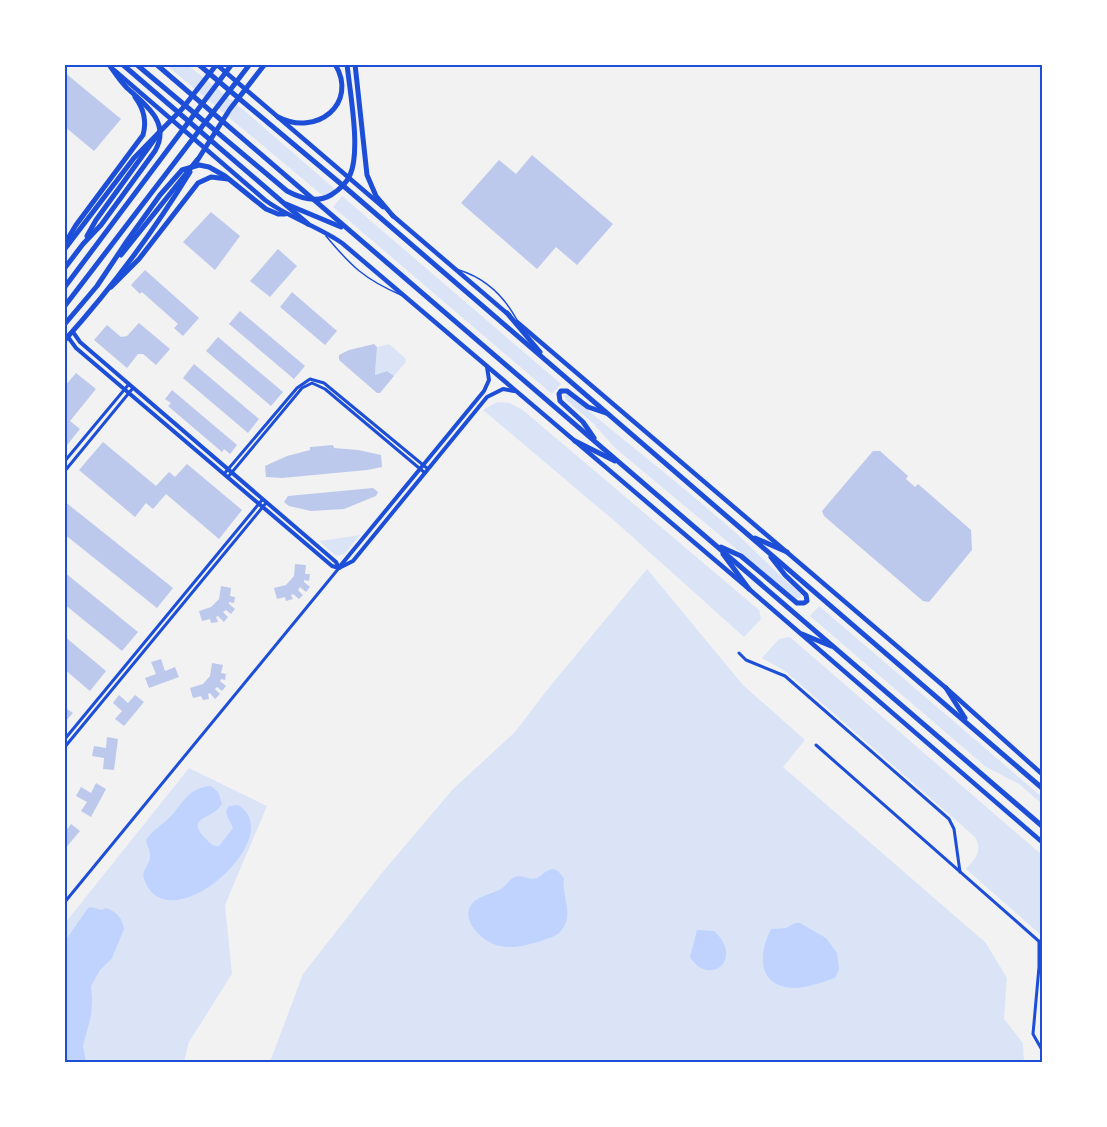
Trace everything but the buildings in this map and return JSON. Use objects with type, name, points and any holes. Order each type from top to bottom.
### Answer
[{"type":"main road","points":[[122,64],[308,224]]},
{"type":"main road","points":[[136,64],[272,180],[293,194],[308,199],[318,199],[334,193],[346,183],[354,160],[347,64]]},
{"type":"main road","points":[[156,64],[1042,826]]},
{"type":"main road","points":[[198,64],[347,189],[1042,786]]},
{"type":"main road","points":[[64,250],[134,158],[192,98],[217,64],[946,688],[1042,774]]},
{"type":"main road","points":[[64,288],[232,64]]},
{"type":"main road","points":[[64,307],[250,64]]},
{"type":"main road","points":[[68,336],[103,294],[171,202],[230,109],[265,64]]},
{"type":"main road","points":[[278,117],[286,122],[301,125],[324,118],[338,102],[342,87],[336,64]]},
{"type":"main road","points":[[355,64],[364,161],[376,196],[393,216]]},
{"type":"main road","points":[[64,245],[143,135],[144,114],[137,100],[109,65]]},
{"type":"main road","points":[[109,65],[265,200],[285,214],[322,230],[342,243],[802,634],[1042,842]]},
{"type":"main road","points":[[64,269],[101,225],[158,146],[160,127],[154,114],[126,87]]},
{"type":"main road","points":[[83,244],[96,220],[160,132]]},
{"type":"main road","points":[[64,325],[132,244],[197,160]]},
{"type":"main road","points":[[112,266],[127,240],[160,195],[182,170],[199,165],[218,171],[266,209],[285,214]]},
{"type":"main road","points":[[103,294],[127,273],[198,183],[217,176],[232,181]]},
{"type":"main road","points":[[270,192],[298,210],[338,225],[355,235]]},
{"type":"main road","points":[[507,313],[553,366]]},
{"type":"main road","points":[[600,445],[583,422],[560,401],[559,394],[561,391],[567,391],[588,407],[612,417]]},
{"type":"main road","points":[[575,441],[622,465]]},
{"type":"main road","points":[[750,535],[787,552]]},
{"type":"main road","points":[[717,546],[749,589]]},
{"type":"main road","points":[[717,546],[741,556],[797,603],[804,603],[807,599],[805,594],[785,575],[763,547]]},
{"type":"main road","points":[[802,634],[836,648]]},
{"type":"main road","points":[[946,688],[970,725]]},
{"type":"street","points":[[68,336],[80,342],[336,562],[339,568]]},
{"type":"street","points":[[68,336],[76,348],[260,506],[332,567],[339,568],[354,561],[491,394],[503,389],[519,393]]},
{"type":"street","points":[[64,903],[486,387],[490,376],[487,366]]},
{"type":"street","points":[[226,476],[303,388],[312,383],[325,389],[427,471]]},
{"type":"street","points":[[64,462],[129,384]]},
{"type":"street","points":[[64,472],[133,388]]},
{"type":"street","points":[[64,748],[264,501]]},
{"type":"street","points":[[64,740],[260,506]]},
{"type":"street","points":[[740,653],[746,660],[785,676],[950,819],[954,829],[960,872]]},
{"type":"street","points":[[816,745],[1042,944]]},
{"type":"street","points":[[1039,941],[1033,1034],[1042,1050]]},
{"type":"street","points":[[1039,967],[1042,964]]},
{"type":"street","points":[[1036,992],[1042,997]]},
{"type":"lane","points":[[322,230],[348,262],[368,279],[406,297]]},
{"type":"lane","points":[[455,268],[476,275],[508,304],[521,326]]},
{"type":"shaded area","points":[[166,65],[188,65],[336,190],[328,200]]},
{"type":"shaded area","points":[[342,196],[561,384],[552,394],[333,207]]},
{"type":"shaded area","points":[[389,344],[405,358],[406,362],[394,376],[387,371],[375,375],[377,347]]},
{"type":"shaded area","points":[[566,394],[717,516],[801,594],[801,597],[796,599],[614,447],[594,424],[566,400],[564,396]]},
{"type":"shaded area","points":[[497,402],[510,403],[524,411],[759,610],[761,619],[744,637],[618,524],[483,410]]},
{"type":"shaded area","points":[[360,535],[344,554],[336,556],[319,541]]},
{"type":"shaded area","points":[[647,569],[743,685],[805,740],[783,767],[986,943],[1007,978],[1004,1019],[1023,1043],[1024,1062],[270,1062],[303,974],[381,874],[453,789],[515,732]]},
{"type":"shaded area","points":[[819,606],[1042,797],[1042,804],[1019,784],[986,767],[810,616]]},
{"type":"shaded area","points":[[790,637],[1042,855],[1042,936],[966,869],[978,850],[975,837],[785,671],[762,658],[779,639]]},
{"type":"shaded area","points":[[189,768],[267,806],[225,905],[232,974],[189,1042],[184,1062],[65,1062],[65,923]]},
{"type":"water","points":[[211,786],[218,792],[222,803],[213,813],[199,822],[200,832],[211,844],[219,846],[233,828],[226,814],[227,809],[229,806],[238,805],[250,820],[249,839],[238,860],[219,879],[198,893],[176,900],[157,896],[143,876],[150,858],[146,840],[172,815],[185,798],[195,790]]},
{"type":"water","points":[[553,869],[564,878],[567,918],[559,933],[531,944],[505,947],[486,940],[473,928],[468,914],[470,906],[476,900],[501,889],[515,877],[534,879]]},
{"type":"water","points":[[91,907],[113,911],[122,922],[124,929],[112,958],[100,970],[91,986],[91,1016],[83,1046],[86,1062],[65,1062],[65,941]]},
{"type":"water","points":[[800,923],[826,938],[837,953],[839,969],[835,978],[794,988],[773,982],[767,975],[763,959],[771,929],[786,928]]},
{"type":"water","points":[[697,930],[714,931],[723,941],[726,951],[725,960],[714,970],[706,970],[698,966],[690,957]]}]
